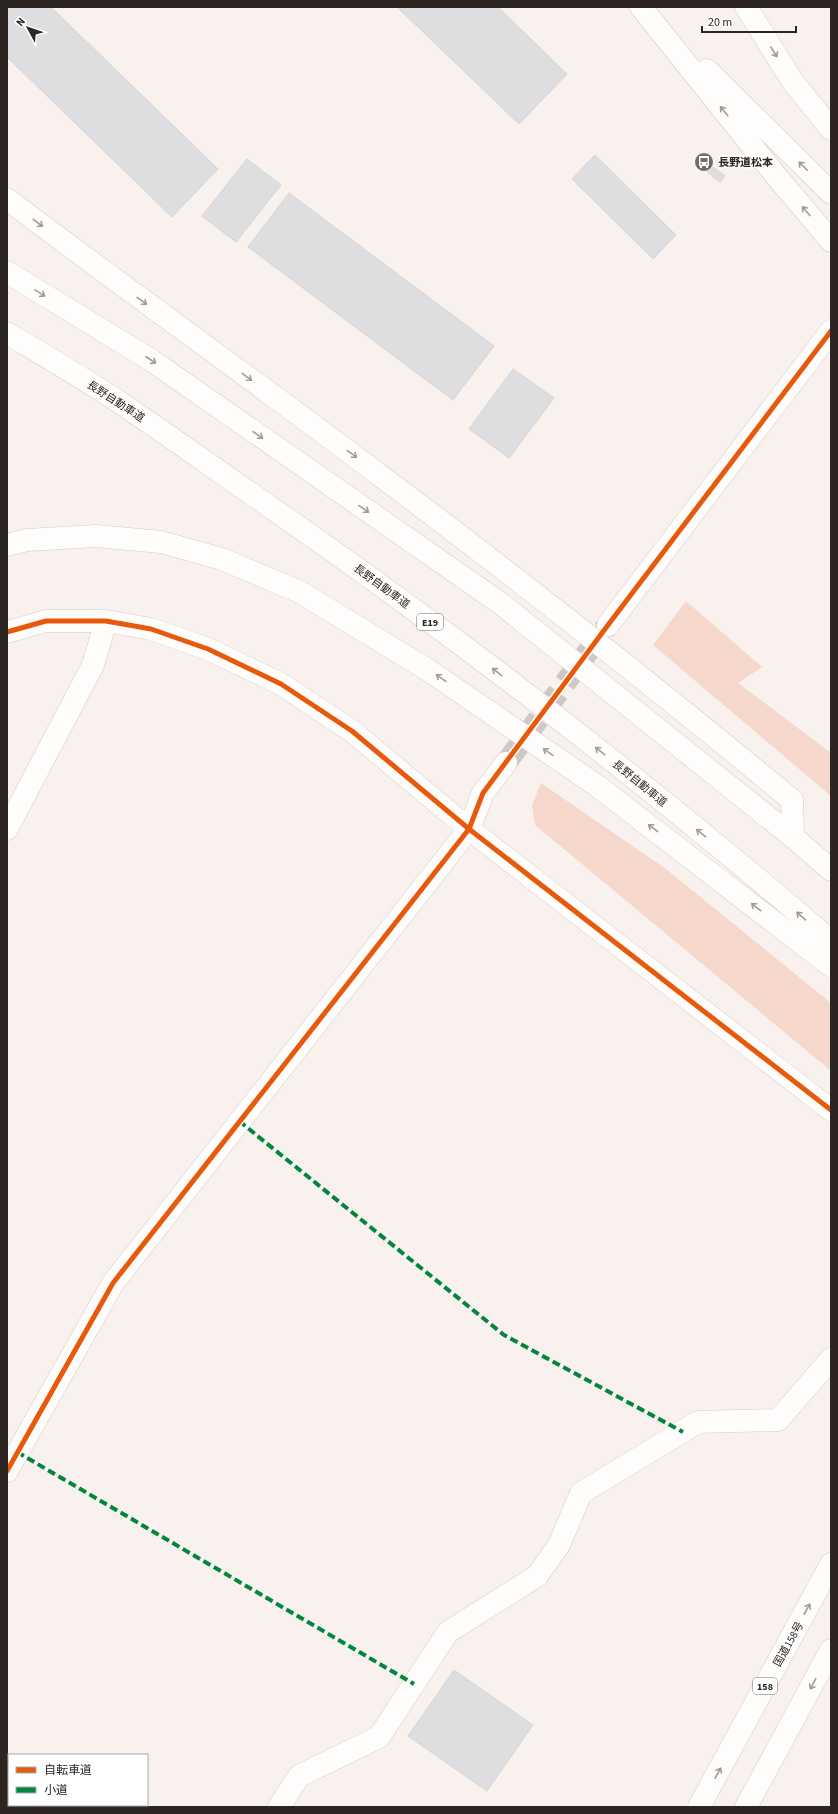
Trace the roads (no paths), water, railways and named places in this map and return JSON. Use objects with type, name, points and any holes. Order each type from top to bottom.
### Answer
[{"type":"main road","points":[[641,7],[777,177],[831,241]]},
{"type":"main road","points":[[644,7],[831,193]]},
{"type":"main road","points":[[746,7],[793,82],[831,129]]},
{"type":"main road","points":[[7,199],[106,274],[383,477],[666,697],[792,800],[793,837]]},
{"type":"main road","points":[[7,272],[151,360],[500,603],[793,837],[831,870]]},
{"type":"main road","points":[[608,625],[831,331]]},
{"type":"main road","name":"長野自動車道","points":[[7,333],[124,405],[339,555],[480,658],[655,795],[760,880],[831,941]]},
{"type":"main road","points":[[7,545],[28,540],[96,536],[162,542],[222,559],[300,592],[428,670],[596,785],[831,966]]},
{"type":"main road","points":[[7,632],[46,621],[106,621],[151,629],[208,649],[281,684],[352,731],[469,829],[831,1110]]},
{"type":"main road","points":[[7,829],[93,665],[106,621]]},
{"type":"main road","points":[[7,1471],[113,1283],[469,829],[482,794],[506,763]]},
{"type":"main road","points":[[278,1807],[300,1776],[379,1737],[448,1632],[537,1576],[559,1545],[581,1493],[698,1422],[778,1420],[831,1359]]},
{"type":"main road","name":"国道158号","points":[[699,1807],[831,1564]]},
{"type":"main road","points":[[746,1807],[831,1650]]},
{"type":"tunnel","points":[[506,763],[607,626]]},
{"type":"place","name":"長野道松本","points":[[704,162]]}]
